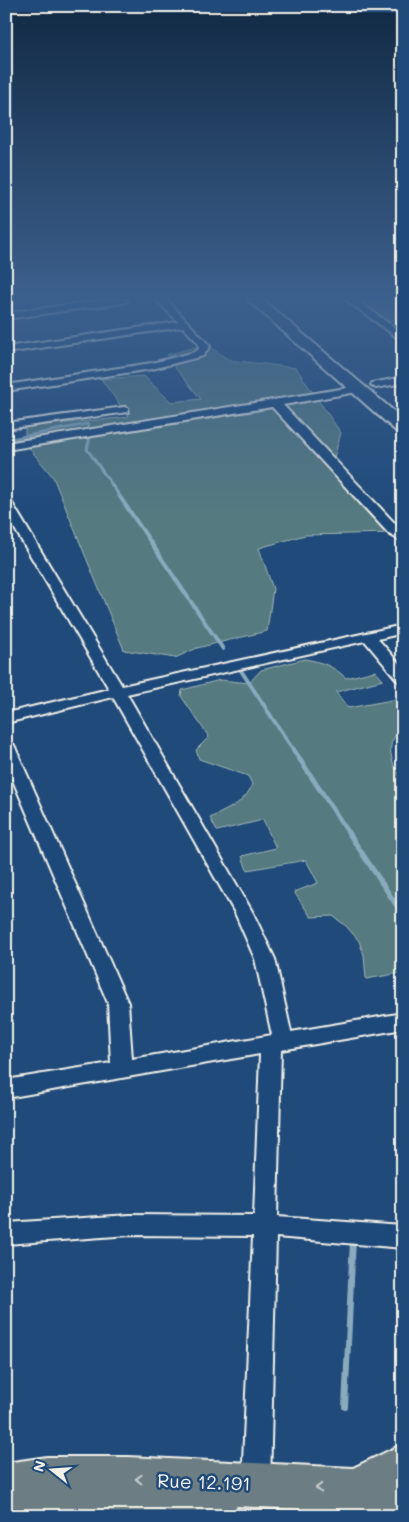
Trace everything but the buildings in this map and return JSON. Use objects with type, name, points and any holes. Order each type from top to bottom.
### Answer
[{"type":"main road","points":[[356,1490],[403,1466]]},
{"type":"main road","name":"Rue 12.191","points":[[6,1485],[47,1479],[128,1479],[403,1492]]},
{"type":"main road","name":"Rue 12.191","points":[[6,1513],[28,1508],[131,1509],[218,1516]]},
{"type":"street","points":[[6,388],[119,371]]},
{"type":"street","points":[[338,371],[403,428]]},
{"type":"street","points":[[359,371],[403,409]]},
{"type":"street","points":[[376,385],[403,380]]},
{"type":"street","points":[[6,446],[359,389]]},
{"type":"street","points":[[275,403],[394,531],[403,538]]},
{"type":"street","points":[[6,426],[124,410]]},
{"type":"street","points":[[6,503],[118,692],[256,938],[272,985],[277,1043],[264,1226],[256,1484]]},
{"type":"street","points":[[6,718],[403,629]]},
{"type":"street","points":[[368,636],[403,678]]},
{"type":"street","points":[[6,745],[118,1003],[122,1069]]},
{"type":"street","points":[[6,1089],[403,1022]]},
{"type":"street","points":[[6,1234],[130,1225],[264,1226],[403,1237]]},
{"type":"green space","points":[[178,371],[298,371],[341,433],[331,468],[394,533],[305,535],[259,548],[273,589],[267,631],[197,648],[175,658],[124,650],[53,477],[25,443],[25,427],[129,417],[101,379],[144,376],[171,402],[201,399]]},
{"type":"green space","points":[[305,659],[327,665],[346,678],[375,671],[383,680],[336,692],[348,708],[403,698],[403,730],[397,734],[391,747],[395,768],[403,780],[401,973],[366,979],[364,955],[359,941],[346,926],[333,916],[311,917],[294,892],[318,883],[306,860],[247,870],[242,856],[276,848],[263,820],[217,831],[210,818],[241,801],[252,784],[248,776],[199,759],[196,750],[209,737],[181,696],[182,690],[220,680],[249,683],[261,670]]},
{"type":"waterway","points":[[6,440],[87,424],[91,434],[87,449],[119,495]]},
{"type":"waterway","points":[[118,494],[223,649]]},
{"type":"waterway","points":[[238,666],[294,751]]},
{"type":"waterway","points":[[293,749],[403,915]]},
{"type":"waterway","points":[[345,1407],[353,1239]]}]
